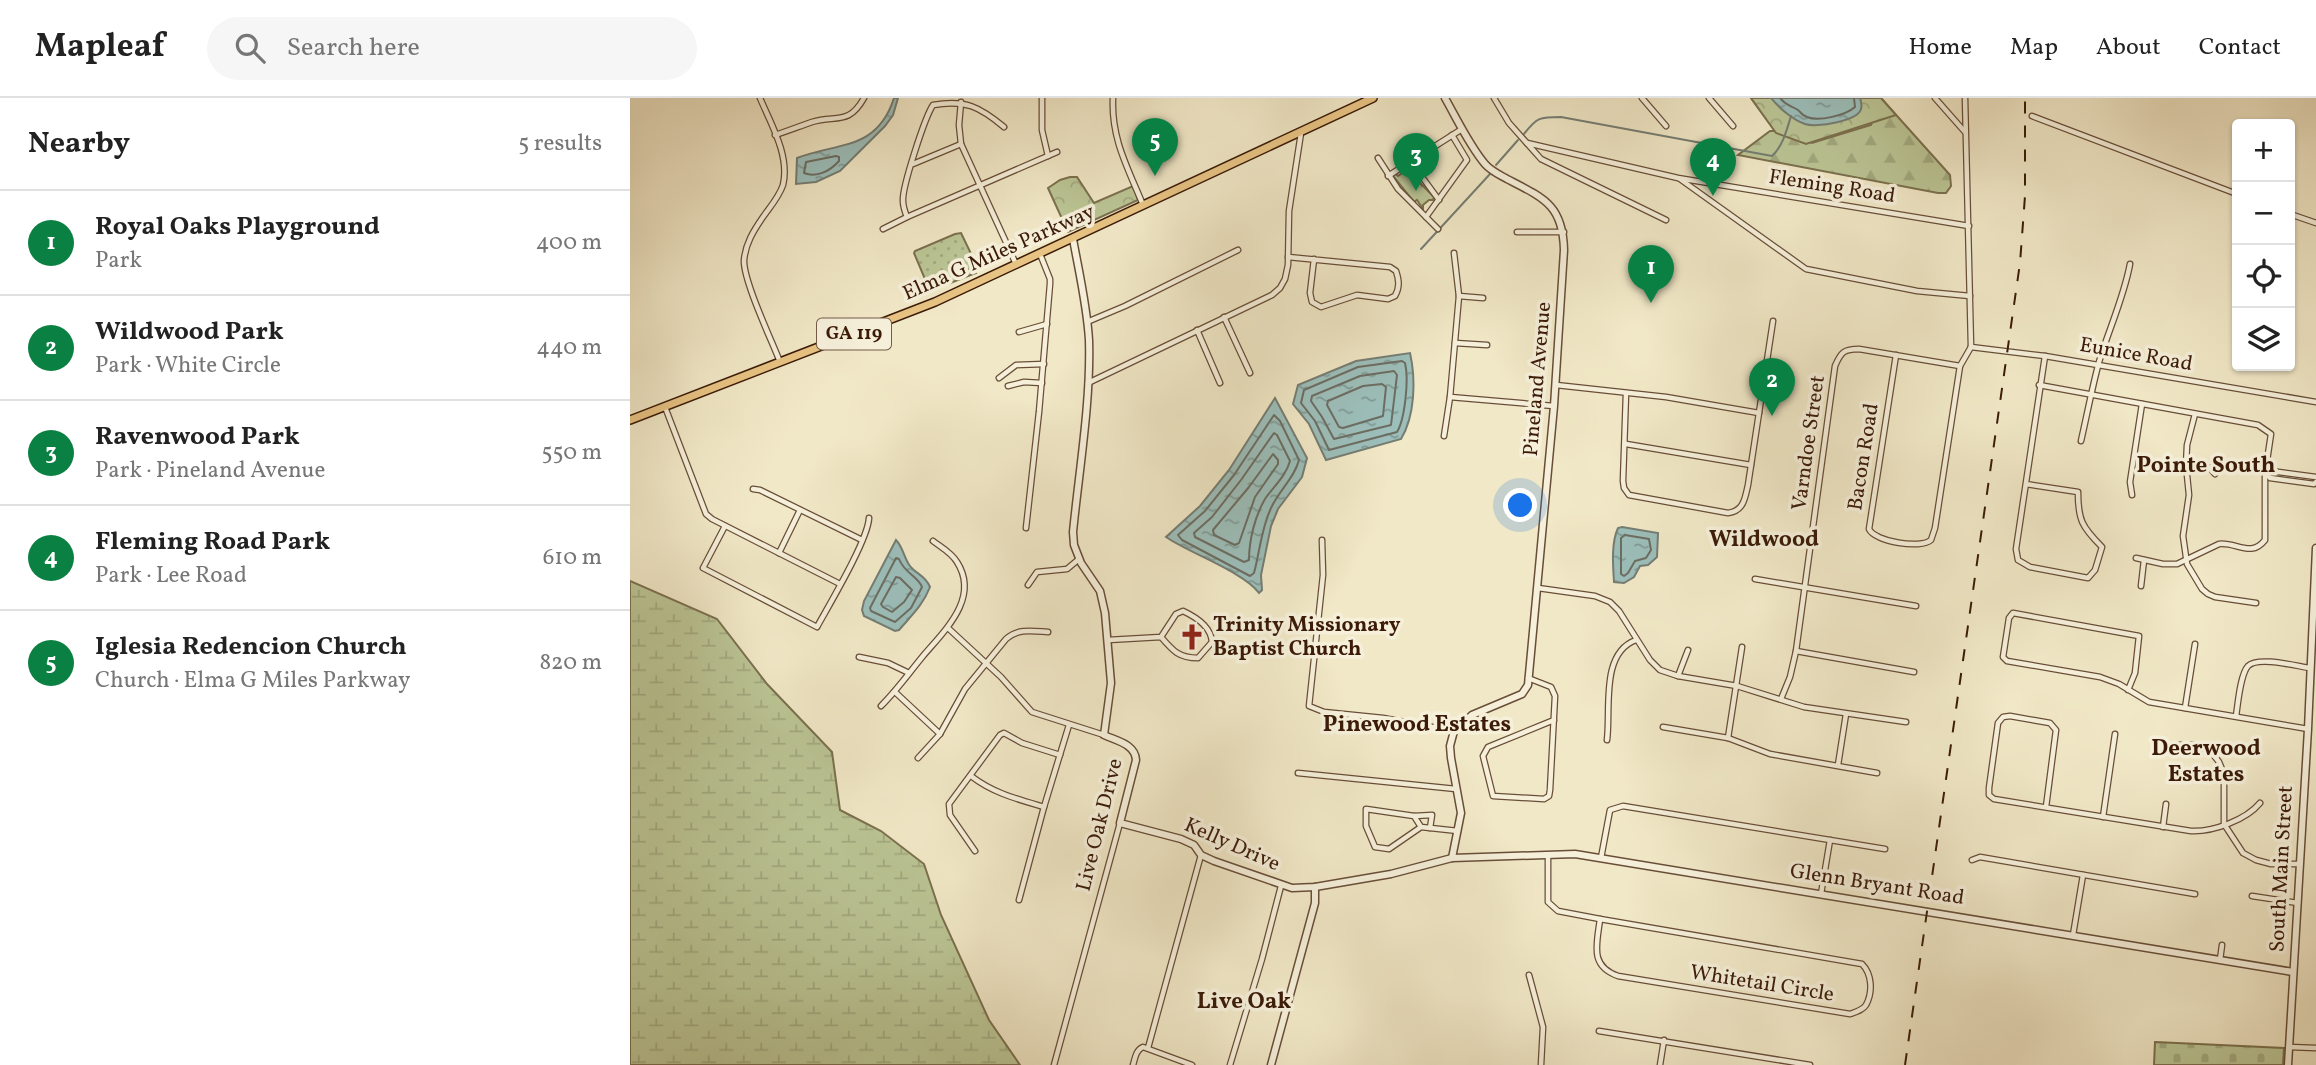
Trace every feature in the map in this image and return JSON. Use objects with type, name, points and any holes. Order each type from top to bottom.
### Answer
[{"type":"main road","name":"Elma G Miles Parkway","points":[[630,420],[902,316],[1373,98]]},
{"type":"street","points":[[760,98],[784,165],[782,186],[751,236],[746,247],[744,265],[780,362]]},
{"type":"street","points":[[775,135],[812,122],[846,117],[854,112],[864,98]]},
{"type":"street","points":[[1042,98],[1042,130],[1048,156]]},
{"type":"street","points":[[1113,98],[1115,138],[1143,205]]},
{"type":"street","points":[[1445,98],[1486,165],[1542,198],[1558,217],[1564,232],[1517,232]]},
{"type":"street","points":[[1494,98],[1509,123],[1541,159],[1666,219]]},
{"type":"street","points":[[1642,98],[1666,126]]},
{"type":"street","points":[[1709,98],[1733,126]]},
{"type":"street","points":[[1935,98],[1965,133]]},
{"type":"street","points":[[1960,366],[1971,347],[1965,98]]},
{"type":"street","points":[[961,102],[961,144],[1016,265]]},
{"type":"street","points":[[907,217],[902,199],[933,105],[961,102],[982,110],[1004,127]]},
{"type":"street","points":[[2032,116],[2232,192]]},
{"type":"street","points":[[1388,176],[1463,129]]},
{"type":"street","points":[[1088,383],[1272,295],[1280,288],[1285,279],[1288,257],[1289,211],[1301,133]]},
{"type":"street","points":[[1426,217],[1467,160],[1452,135]]},
{"type":"street","name":"Fleming Road","points":[[1527,143],[1678,178],[1969,226]]},
{"type":"street","points":[[912,164],[961,144]]},
{"type":"street","points":[[883,229],[1057,152]]},
{"type":"street","points":[[1378,158],[1398,189],[1438,229]]},
{"type":"street","points":[[1410,162],[1439,200]]},
{"type":"street","points":[[1678,178],[1806,269],[1917,291],[1970,296]]},
{"type":"street","points":[[2295,216],[2316,223]]},
{"type":"street","name":"Pineland Avenue","points":[[1528,678],[1556,385],[1564,232]]},
{"type":"street","name":"Live Oak Drive","points":[[1054,1065],[1136,760],[1136,753],[1131,747],[1104,735],[1111,683],[1108,640],[1100,590],[1079,559],[1074,545],[1073,532],[1088,383],[1087,322],[1073,239]]},
{"type":"street","points":[[1087,322],[1238,250]]},
{"type":"street","points":[[1444,436],[1459,296],[1454,253]]},
{"type":"street","points":[[1026,528],[1044,364],[1050,279],[1040,254]]},
{"type":"street","points":[[1288,257],[1314,259],[1390,267],[1396,271],[1399,279],[1398,290],[1395,296],[1388,299],[1357,295],[1321,307],[1312,302],[1310,293],[1314,259]]},
{"type":"street","points":[[2081,441],[2098,365],[2126,288],[2130,264]]},
{"type":"street","points":[[1459,296],[1483,298]]},
{"type":"street","points":[[1224,317],[1250,373]]},
{"type":"street","points":[[1626,393],[1624,488],[1629,495],[1735,512],[1744,501],[1773,321]]},
{"type":"street","points":[[1019,332],[1047,324]]},
{"type":"street","points":[[1197,330],[1220,383]]},
{"type":"street","points":[[1455,343],[1487,345]]},
{"type":"street","name":"Eunice Road","points":[[1971,347],[2045,356],[2316,402]]},
{"type":"street","name":"Varndoe Street","points":[[1781,699],[1796,651],[1835,366],[1840,354],[1845,349],[1858,349],[1960,366]]},
{"type":"street","name":"Bacon Road","points":[[1896,355],[1869,529],[1878,538],[1899,542],[1920,545],[1931,540],[1960,366]]},
{"type":"street","points":[[2026,484],[2078,492],[2081,521],[2102,547],[2095,570],[2088,578],[2030,567],[2018,560],[2016,549],[2045,356]]},
{"type":"street","points":[[999,378],[1016,365],[1044,364]]},
{"type":"street","points":[[1008,386],[1042,383]]},
{"type":"street","points":[[1556,385],[1759,413]]},
{"type":"street","points":[[2039,386],[2260,426],[2271,434],[2265,474],[2265,540],[2260,546],[2245,550],[2226,543],[2219,544],[2177,564],[2136,558]]},
{"type":"street","points":[[1450,397],[1554,406]]},
{"type":"street","points":[[2132,495],[2130,482],[2141,404]]},
{"type":"street","points":[[665,407],[706,514],[840,584]]},
{"type":"street","points":[[2195,414],[2186,465],[2189,495],[2183,536],[2185,559],[2193,575],[2208,594],[2256,603]]},
{"type":"street","points":[[1626,444],[1751,465]]},
{"type":"street","points":[[2186,465],[2210,468],[2215,474]]},
{"type":"street","points":[[2265,474],[2270,478],[2314,484],[2316,480]]},
{"type":"street","points":[[753,489],[760,489],[862,541]]},
{"type":"street","points":[[779,553],[800,510]]},
{"type":"street","points":[[725,526],[703,569],[817,627],[862,541],[869,526],[869,518]]},
{"type":"street","points":[[1322,540],[1322,587],[1308,702],[1313,709],[1324,712],[1454,731]]},
{"type":"street","points":[[881,706],[947,628],[960,609],[965,595],[958,563],[933,541]]},
{"type":"street","name":"South Main Street","points":[[2288,1065],[2316,548]]},
{"type":"street","points":[[1028,585],[1037,572],[1067,569],[1079,559]]},
{"type":"street","points":[[2141,586],[2144,560]]},
{"type":"street","points":[[1755,579],[1916,606]]},
{"type":"street","points":[[1538,588],[1595,596],[1610,602],[1619,611],[1650,660],[1660,670],[1678,676],[1737,686],[1804,707],[1906,722]]},
{"type":"street","points":[[1183,611],[1205,625],[1212,635],[1212,642],[1198,658],[1186,658],[1175,653],[1161,637],[1176,614],[1183,611]]},
{"type":"street","points":[[2128,690],[2135,673],[2139,636],[2013,613],[2009,618],[2003,657],[2007,661],[2100,677],[2149,702],[2308,729]]},
{"type":"street","points":[[947,628],[1001,677],[1032,712],[1104,735]]},
{"type":"street","points":[[918,758],[940,734],[965,689],[1012,633],[1048,632]]},
{"type":"street","points":[[1108,640],[1161,637]]},
{"type":"street","points":[[1607,740],[1612,672],[1619,652],[1629,642],[1636,640]]},
{"type":"street","points":[[2185,708],[2195,644]]},
{"type":"street","points":[[1728,738],[1742,647]]},
{"type":"street","points":[[1678,676],[1688,650]]},
{"type":"street","points":[[1796,651],[1914,672]]},
{"type":"street","points":[[859,657],[877,659],[909,673]]},
{"type":"street","points":[[2236,716],[2243,677],[2252,663],[2261,661],[2310,668]]},
{"type":"street","points":[[1271,1065],[1315,903],[1315,887],[1391,874],[1452,858],[1461,813],[1450,746],[1454,731],[1479,712],[1522,694],[1528,685],[1528,678],[1551,687],[1555,696],[1554,720],[1549,796],[1544,799],[1493,796],[1483,756],[1488,747],[1554,720]]},
{"type":"street","points":[[895,692],[940,734]]},
{"type":"street","points":[[1838,765],[1846,714]]},
{"type":"street","points":[[2046,807],[2056,730],[2050,723],[2010,716],[2003,718],[1998,723],[1989,795],[1994,799],[2202,832],[2253,811],[2260,803]]},
{"type":"street","points":[[1019,900],[1069,725]]},
{"type":"street","points":[[1663,727],[1728,738],[1770,754],[1877,773]]},
{"type":"street","points":[[975,851],[948,810],[951,799],[1000,735],[1004,733],[1022,743],[1060,755]]},
{"type":"street","points":[[2103,817],[2115,734]]},
{"type":"street","points":[[2174,746],[2194,745],[2212,753],[2219,762],[2224,775],[2224,824],[2243,853],[2271,864],[2300,864]]},
{"type":"street","points":[[1298,773],[1457,789]]},
{"type":"street","points":[[971,776],[1000,794],[1044,807]]},
{"type":"street","points":[[2163,827],[2166,804]]},
{"type":"street","points":[[1601,858],[1611,810],[1623,806],[1885,849]]},
{"type":"street","points":[[1430,828],[1432,815],[1414,816],[1366,809],[1366,826],[1375,847],[1389,849],[1421,827],[1430,828],[1458,831]]},
{"type":"street","points":[[1414,816],[1421,827]]},
{"type":"street","name":"Kelly Drive","points":[[1120,823],[1181,839],[1194,845],[1201,855],[1281,886],[1315,887]]},
{"type":"street","points":[[1821,894],[1830,839]]},
{"type":"street","name":"Whitetail Circle","points":[[1548,854],[1548,902],[1558,911],[1862,964],[1868,970],[1871,981],[1866,1004],[1860,1011],[1850,1014],[1618,976],[1601,966],[1596,953],[1600,919]]},
{"type":"street","name":"Glenn Bryant Road","points":[[1452,858],[1575,854],[2293,972]]},
{"type":"street","points":[[1148,1048],[1201,855]]},
{"type":"street","points":[[1972,860],[1980,857],[2195,894]]},
{"type":"street","points":[[2073,935],[2083,874]]},
{"type":"street","points":[[1230,1065],[1281,886]]},
{"type":"street","points":[[2252,896],[2298,903]]},
{"type":"street","points":[[2219,961],[2222,945]]},
{"type":"street","points":[[1529,975],[1543,1027],[1541,1065]]},
{"type":"street","points":[[1600,1031],[1810,1065]]},
{"type":"street","points":[[1660,1065],[1664,1040]]},
{"type":"street","points":[[2289,1047],[2316,1048]]},
{"type":"street","points":[[1133,1065],[1139,1048],[1148,1048],[1192,1065]]},
{"type":"green space","points":[[1751,98],[1756,98],[1812,143],[1871,125],[1881,98],[1950,175],[1951,186],[1946,193],[1938,193],[1738,155],[1770,131],[1775,131]]},
{"type":"green space","points":[[1751,98],[1881,98],[1896,115],[1806,144],[1776,133]]},
{"type":"green space","points":[[1406,169],[1434,197],[1423,205],[1423,209],[1393,176],[1395,173],[1398,176]]},
{"type":"green space","points":[[1070,177],[1077,177],[1094,203],[1133,186],[1138,200],[1068,232],[1048,188]]},
{"type":"green space","points":[[961,233],[975,262],[973,267],[976,273],[930,291],[915,251]]},
{"type":"green space","points":[[630,581],[717,619],[767,684],[832,752],[840,810],[881,831],[924,864],[941,915],[989,1020],[1020,1065],[630,1065]]},
{"type":"green space","points":[[2155,1042],[2284,1048],[2283,1065],[2154,1065]]},
{"type":"water","points":[[894,98],[898,98],[893,115],[885,126],[840,171],[816,182],[796,184],[797,158],[867,136],[887,115]]},
{"type":"water","points":[[1771,98],[1860,98],[1861,108],[1853,117],[1845,120],[1810,125],[1791,117]]},
{"type":"water","points":[[1410,353],[1413,374],[1412,409],[1401,439],[1326,460],[1309,424],[1293,404],[1298,385],[1356,361]]},
{"type":"water","points":[[1275,398],[1307,458],[1302,477],[1278,509],[1271,526],[1261,575],[1262,590],[1259,593],[1229,570],[1166,537],[1200,506],[1229,470]]},
{"type":"water","points":[[1618,528],[1658,533],[1657,557],[1648,565],[1640,566],[1634,577],[1624,583],[1614,582],[1613,569],[1614,541]]},
{"type":"water","points":[[896,540],[910,566],[930,587],[917,610],[895,631],[864,616],[862,610],[864,601]]},
{"type":"waterway","points":[[1524,134],[1540,119],[1561,117],[1772,156],[1782,142],[1791,116]]},
{"type":"waterway","points":[[1496,165],[1518,140]]},
{"type":"waterway","points":[[1421,249],[1490,174]]},
{"type":"railway","points":[[1905,1065],[2020,263],[2025,196],[2025,98]]},
{"type":"place","name":"Iglesia Redencion Church","points":[[1155,176]]},
{"type":"place","name":"Ravenwood Park","points":[[1416,191]]},
{"type":"place","name":"Fleming Road Park","points":[[1713,196]]},
{"type":"place","name":"Royal Oaks Playground","points":[[1651,303]]},
{"type":"place","name":"Wildwood Park","points":[[1772,416]]},
{"type":"place","name":"Trinity Missionary Baptist Church","points":[[1192,637]]},
{"type":"district","name":"Pointe South","points":[[2206,466]]},
{"type":"district","name":"Wildwood","points":[[1764,540]]},
{"type":"district","name":"Pinewood Estates","points":[[1417,725]]},
{"type":"district","name":"Deerwood Estates","points":[[2206,762]]},
{"type":"district","name":"Live Oak","points":[[1244,1002]]}]
